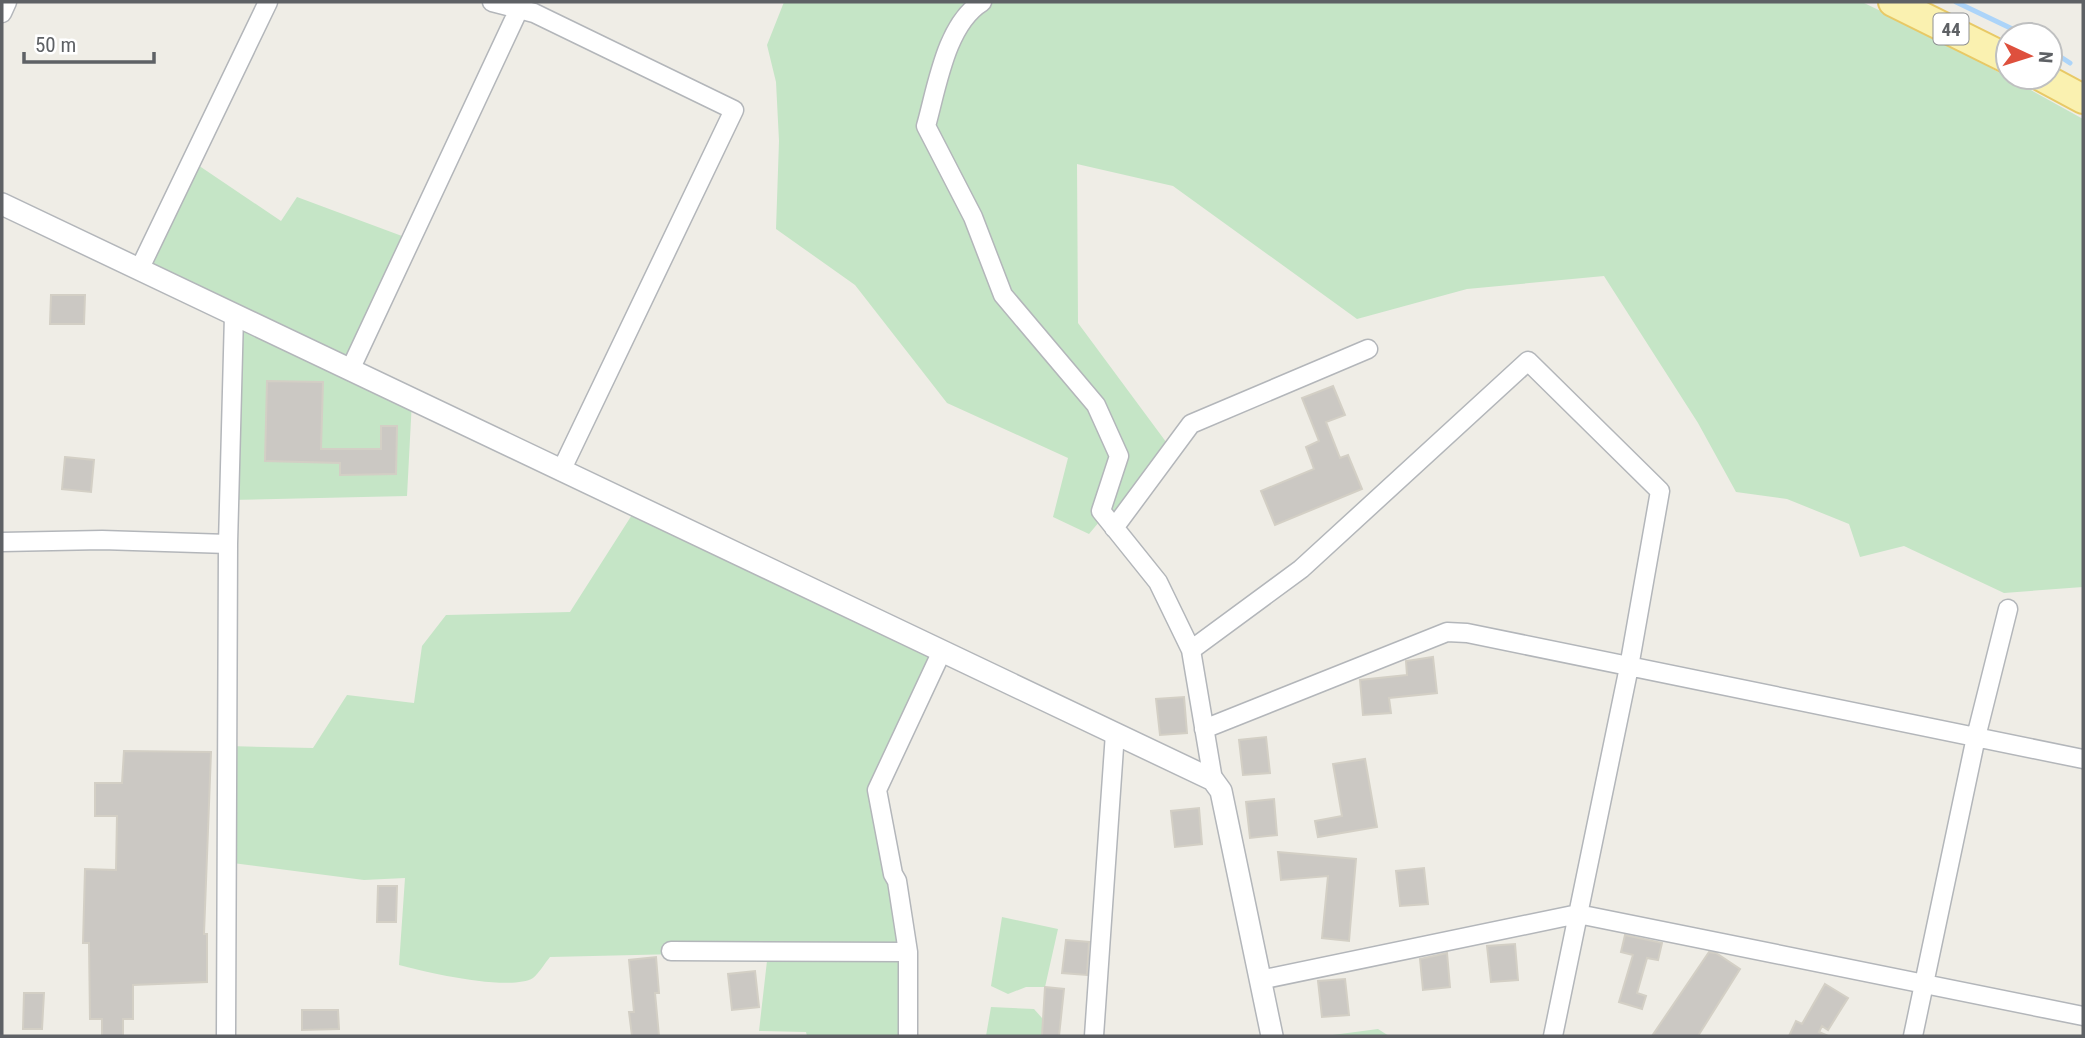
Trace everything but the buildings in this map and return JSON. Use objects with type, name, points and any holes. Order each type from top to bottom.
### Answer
[{"type":"main road","name":"44","points":[[1893,2],[1994,52]]},
{"type":"main road","points":[[2064,88],[2083,98]]},
{"type":"street","points":[[2,13],[7,2]]},
{"type":"street","points":[[139,270],[268,2]]},
{"type":"street","points":[[492,2],[534,13],[734,110],[561,471]]},
{"type":"street","points":[[982,2],[964,19],[951,40],[926,126],[973,217],[1003,295],[1096,405],[1119,456],[1101,511],[1158,582],[1191,650],[1213,780]]},
{"type":"street","points":[[350,370],[519,9]]},
{"type":"street","points":[[2,204],[1213,780],[1221,790],[1272,1036]]},
{"type":"street","points":[[226,1036],[228,544],[233,315]]},
{"type":"street","points":[[1114,528],[1191,424],[1368,349]]},
{"type":"street","points":[[1191,650],[1301,569],[1528,361],[1661,491],[1629,667],[1553,1036]]},
{"type":"street","points":[[2,542],[102,540],[228,544]]},
{"type":"street","points":[[1913,1036],[1976,737],[2008,609]]},
{"type":"street","points":[[1204,729],[1447,632],[1467,632],[2083,759]]},
{"type":"street","points":[[908,1036],[908,952],[897,881],[893,874],[877,790],[942,651]]},
{"type":"street","points":[[1094,1036],[1115,733]]},
{"type":"street","points":[[1260,980],[1578,914],[2083,1016]]},
{"type":"street","points":[[671,951],[908,952]]},
{"type":"green space","points":[[784,2],[1862,2],[1937,38],[1994,70],[1994,91],[2033,91],[2083,119],[2083,587],[2004,593],[1904,546],[1860,557],[1849,524],[1787,499],[1736,492],[1698,423],[1604,276],[1467,289],[1357,319],[1173,186],[1077,164],[1078,323],[1172,450],[1114,528],[1104,516],[1089,534],[1053,517],[1068,458],[947,403],[855,285],[776,229],[779,141],[776,82],[767,45]]},
{"type":"green space","points":[[192,161],[281,221],[297,197],[410,239],[350,370],[412,400],[407,496],[229,500],[233,315],[139,270]]},
{"type":"green space","points":[[637,507],[938,660],[874,795],[908,952],[786,953],[899,962],[901,1036],[807,1036],[806,1032],[759,1031],[768,952],[550,957],[533,978],[506,983],[447,976],[399,965],[405,878],[364,880],[217,861],[227,831],[227,746],[313,748],[347,695],[414,703],[422,646],[446,615],[570,612]]},
{"type":"green space","points":[[1002,917],[1058,929],[1045,987],[1026,987],[1008,994],[991,986]]},
{"type":"green space","points":[[991,1007],[1034,1009],[1042,1018],[1042,1034],[986,1036]]},
{"type":"green space","points":[[1378,1029],[1389,1036],[1325,1036]]},
{"type":"waterway","points":[[1956,2],[1996,21]]},
{"type":"waterway","points":[[2064,59],[2070,63]]}]
